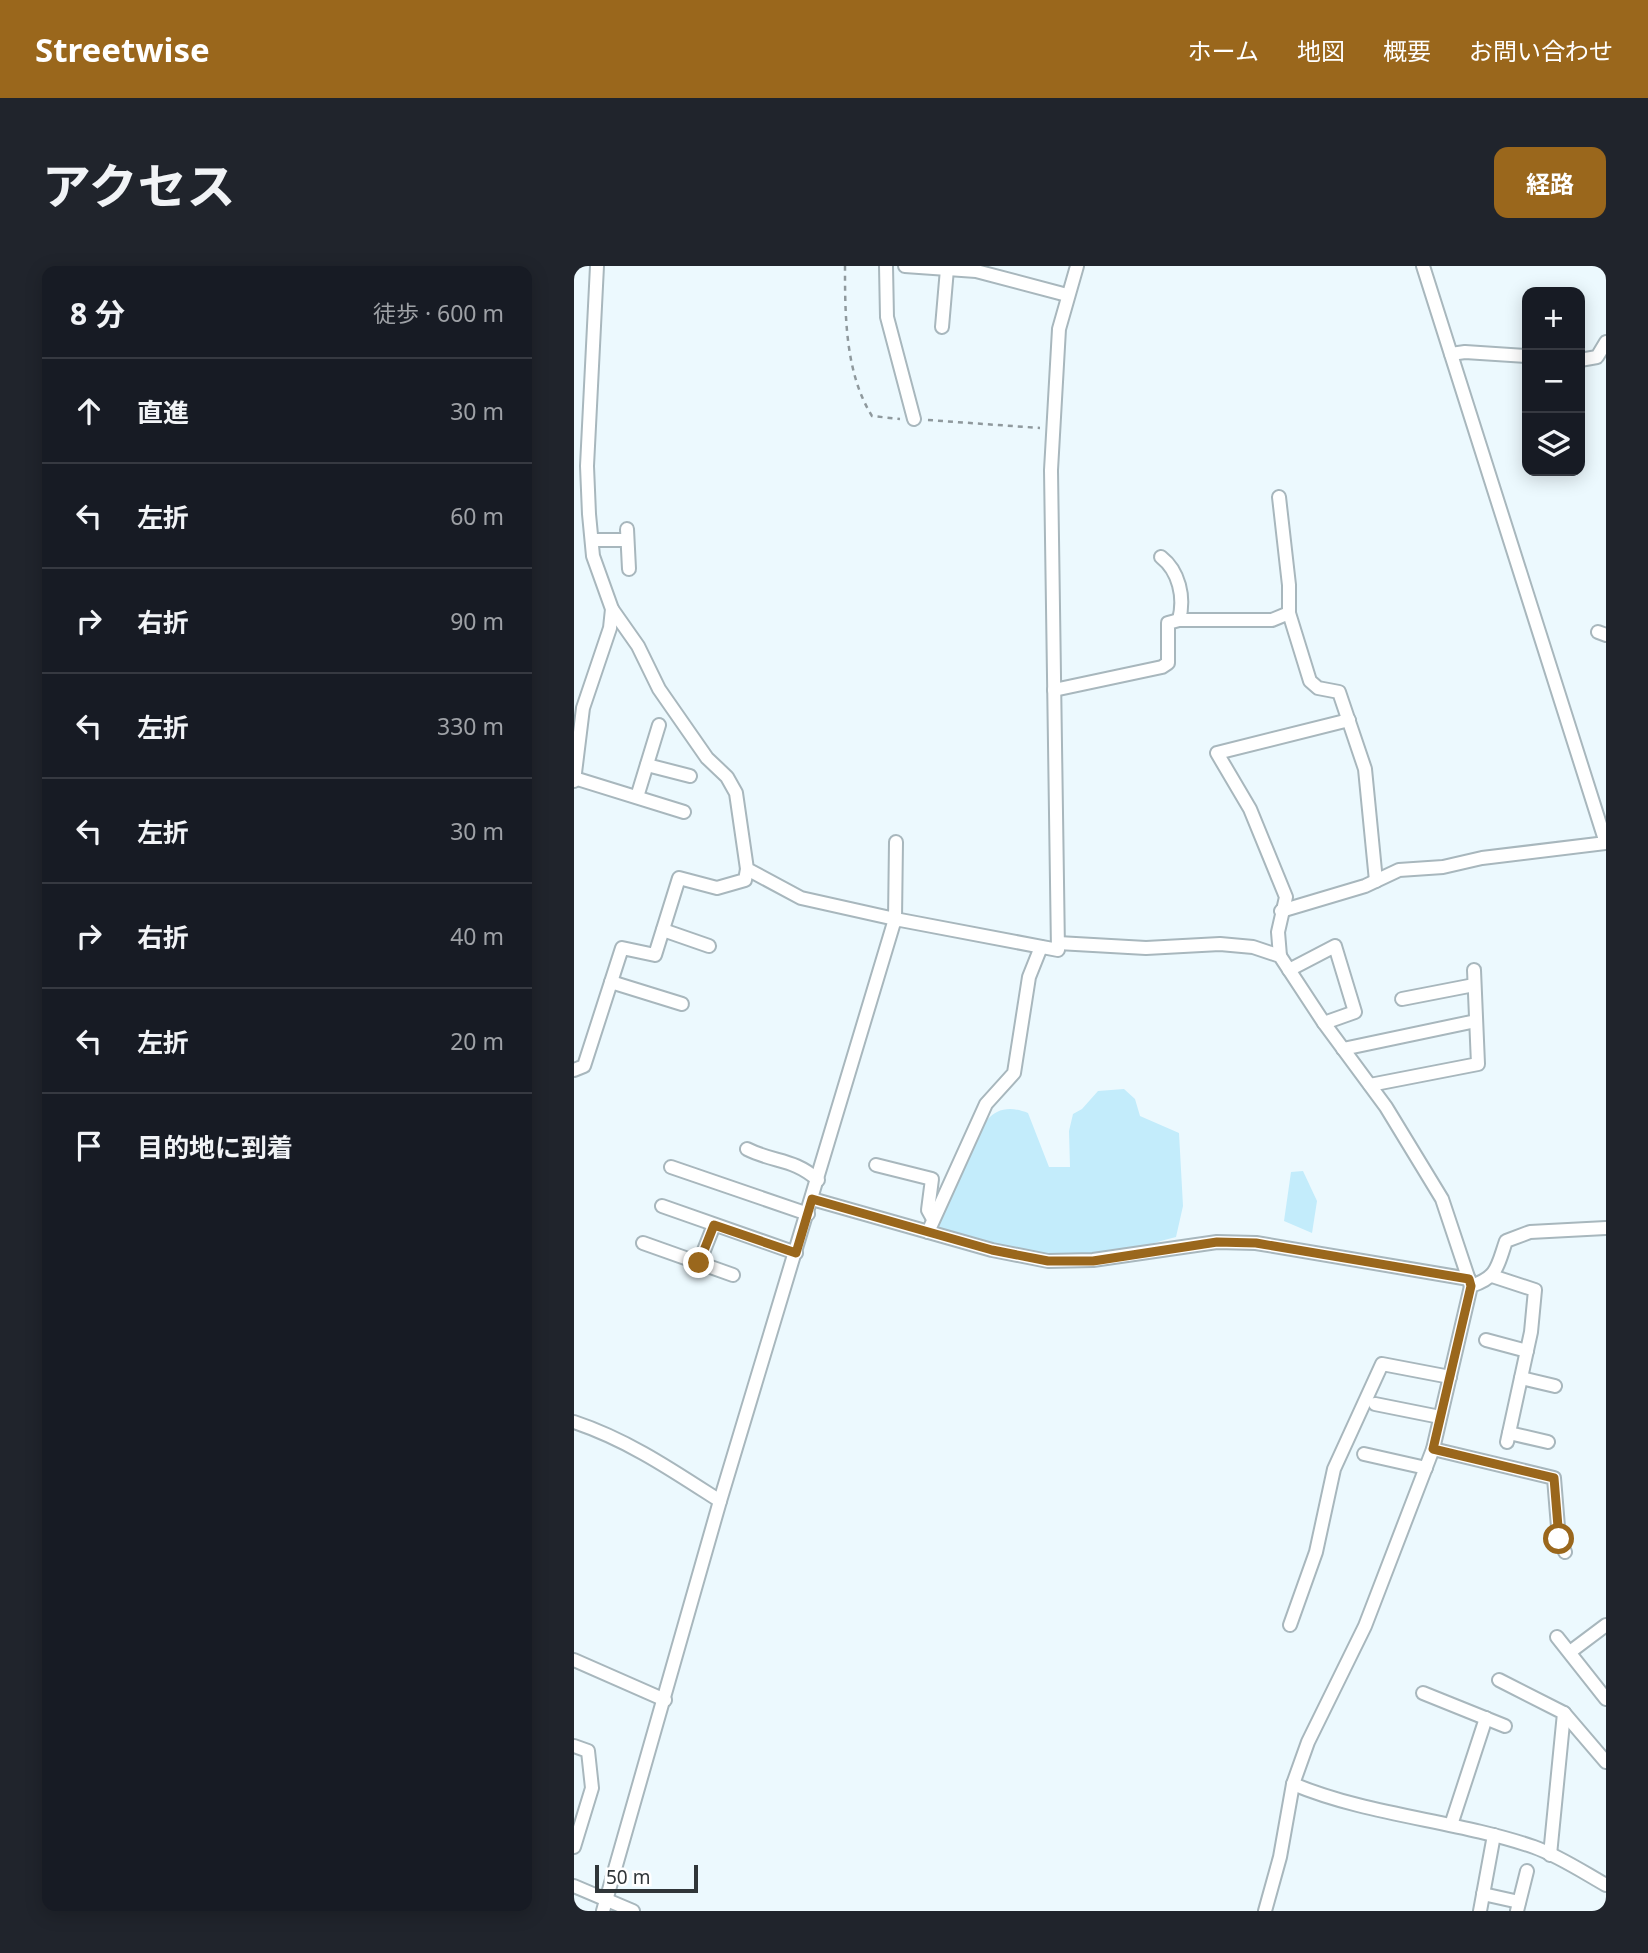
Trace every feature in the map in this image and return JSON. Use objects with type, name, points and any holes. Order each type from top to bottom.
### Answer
[{"type":"street","points":[[574,1070],[584,1066],[622,948],[655,955],[679,878],[717,888],[745,880],[747,869],[736,793],[727,777],[707,758],[659,689],[638,646],[611,609],[593,556],[587,466],[597,266]]},
{"type":"street","points":[[886,266],[887,317],[914,419]]},
{"type":"street","points":[[905,266],[976,271],[1067,295]]},
{"type":"street","points":[[747,869],[801,898],[1058,950],[1051,470],[1059,329],[1077,266]]},
{"type":"street","points":[[1282,911],[1376,881],[1399,870],[1443,867],[1482,858],[1606,844],[1423,266]]},
{"type":"street","points":[[942,327],[947,269]]},
{"type":"street","points":[[1585,359],[1597,357],[1606,342]]},
{"type":"street","points":[[1451,354],[1465,352],[1522,356]]},
{"type":"street","points":[[1279,497],[1289,585],[1289,613],[1310,681],[1318,688],[1339,692],[1349,720],[1364,769],[1376,881]]},
{"type":"street","points":[[574,513],[589,514]]},
{"type":"street","points":[[592,540],[627,534],[629,569]]},
{"type":"street","points":[[1161,557],[1173,567],[1183,606],[1179,620]]},
{"type":"street","points":[[611,609],[610,628],[583,708],[575,755],[574,780],[684,812]]},
{"type":"street","points":[[1054,690],[1162,667],[1168,663],[1168,623],[1179,620],[1272,620],[1289,613]]},
{"type":"street","points":[[1265,1911],[1280,1857],[1293,1784],[1308,1742],[1365,1626],[1433,1449],[1470,1282],[1442,1199],[1370,1085],[1324,1023],[1280,956],[1278,932],[1286,897],[1250,809],[1217,753],[1349,720]]},
{"type":"street","points":[[637,797],[659,724]]},
{"type":"street","points":[[646,765],[690,776]]},
{"type":"street","points":[[603,1911],[720,1501],[895,919],[896,842]]},
{"type":"street","points":[[663,930],[709,946]]},
{"type":"street","points":[[1058,943],[1146,948],[1220,943],[1253,947],[1280,956]]},
{"type":"street","points":[[1289,970],[1335,946],[1355,1012],[1324,1023]]},
{"type":"street","points":[[928,1232],[986,1104],[1014,1073],[1029,977],[1041,947]]},
{"type":"street","points":[[1370,1085],[1478,1065],[1474,970]]},
{"type":"street","points":[[611,982],[681,1004]]},
{"type":"street","points":[[1402,999],[1474,985]]},
{"type":"street","points":[[1343,1049],[1476,1021]]},
{"type":"street","points":[[747,1149],[766,1158],[793,1162],[818,1180]]},
{"type":"street","points":[[876,1165],[932,1179],[928,1210],[933,1219]]},
{"type":"street","points":[[671,1167],[807,1214]]},
{"type":"street","points":[[812,1199],[992,1250],[1048,1261],[1093,1261],[1217,1242],[1256,1243],[1470,1282],[1492,1276],[1535,1290],[1527,1351],[1508,1437],[1548,1442]]},
{"type":"street","points":[[662,1206],[796,1253]]},
{"type":"street","points":[[699,1263],[714,1225]]},
{"type":"street","points":[[1492,1276],[1506,1241],[1530,1232],[1606,1228]]},
{"type":"street","points":[[643,1243],[733,1275]]},
{"type":"street","points":[[1486,1340],[1527,1351]]},
{"type":"street","points":[[1290,1625],[1316,1552],[1334,1469],[1382,1364],[1450,1377]]},
{"type":"street","points":[[1521,1378],[1555,1386]]},
{"type":"street","points":[[1375,1404],[1440,1417]]},
{"type":"street","points":[[574,1422],[614,1435],[638,1447],[720,1501]]},
{"type":"street","points":[[1433,1449],[1554,1478],[1559,1539],[1565,1552]]},
{"type":"street","points":[[1364,1454],[1426,1468]]},
{"type":"street","points":[[1570,1652],[1606,1625]]},
{"type":"street","points":[[1557,1637],[1606,1699]]},
{"type":"street","points":[[574,1660],[665,1700]]},
{"type":"street","points":[[1499,1679],[1564,1713],[1606,1762]]},
{"type":"street","points":[[1423,1693],[1505,1726]]},
{"type":"street","points":[[1550,1855],[1564,1713]]},
{"type":"street","points":[[1451,1825],[1486,1718]]},
{"type":"street","points":[[574,1746],[588,1751],[592,1788],[574,1847]]},
{"type":"street","points":[[1293,1784],[1336,1802],[1494,1835],[1550,1855],[1606,1885]]},
{"type":"street","points":[[1480,1911],[1494,1835]]},
{"type":"street","points":[[1483,1894],[1518,1907],[1527,1871]]},
{"type":"street","points":[[574,1886],[633,1911]]},
{"type":"shaded area","points":[[1124,1089],[1135,1099],[1140,1116],[1179,1133],[1183,1206],[1176,1237],[1112,1253],[1071,1257],[1012,1249],[936,1227],[970,1147],[988,1119],[997,1112],[1012,1109],[1028,1113],[1049,1167],[1070,1167],[1069,1131],[1073,1114],[1082,1109],[1098,1091]]},
{"type":"shaded area","points":[[1303,1171],[1317,1201],[1312,1233],[1284,1221],[1291,1172]]},
{"type":"route","points":[[699,1263],[714,1225],[796,1253],[812,1199],[992,1250],[1048,1261],[1093,1261],[1217,1242],[1256,1243],[1469,1279],[1471,1286],[1433,1449],[1554,1478],[1559,1539]]}]
